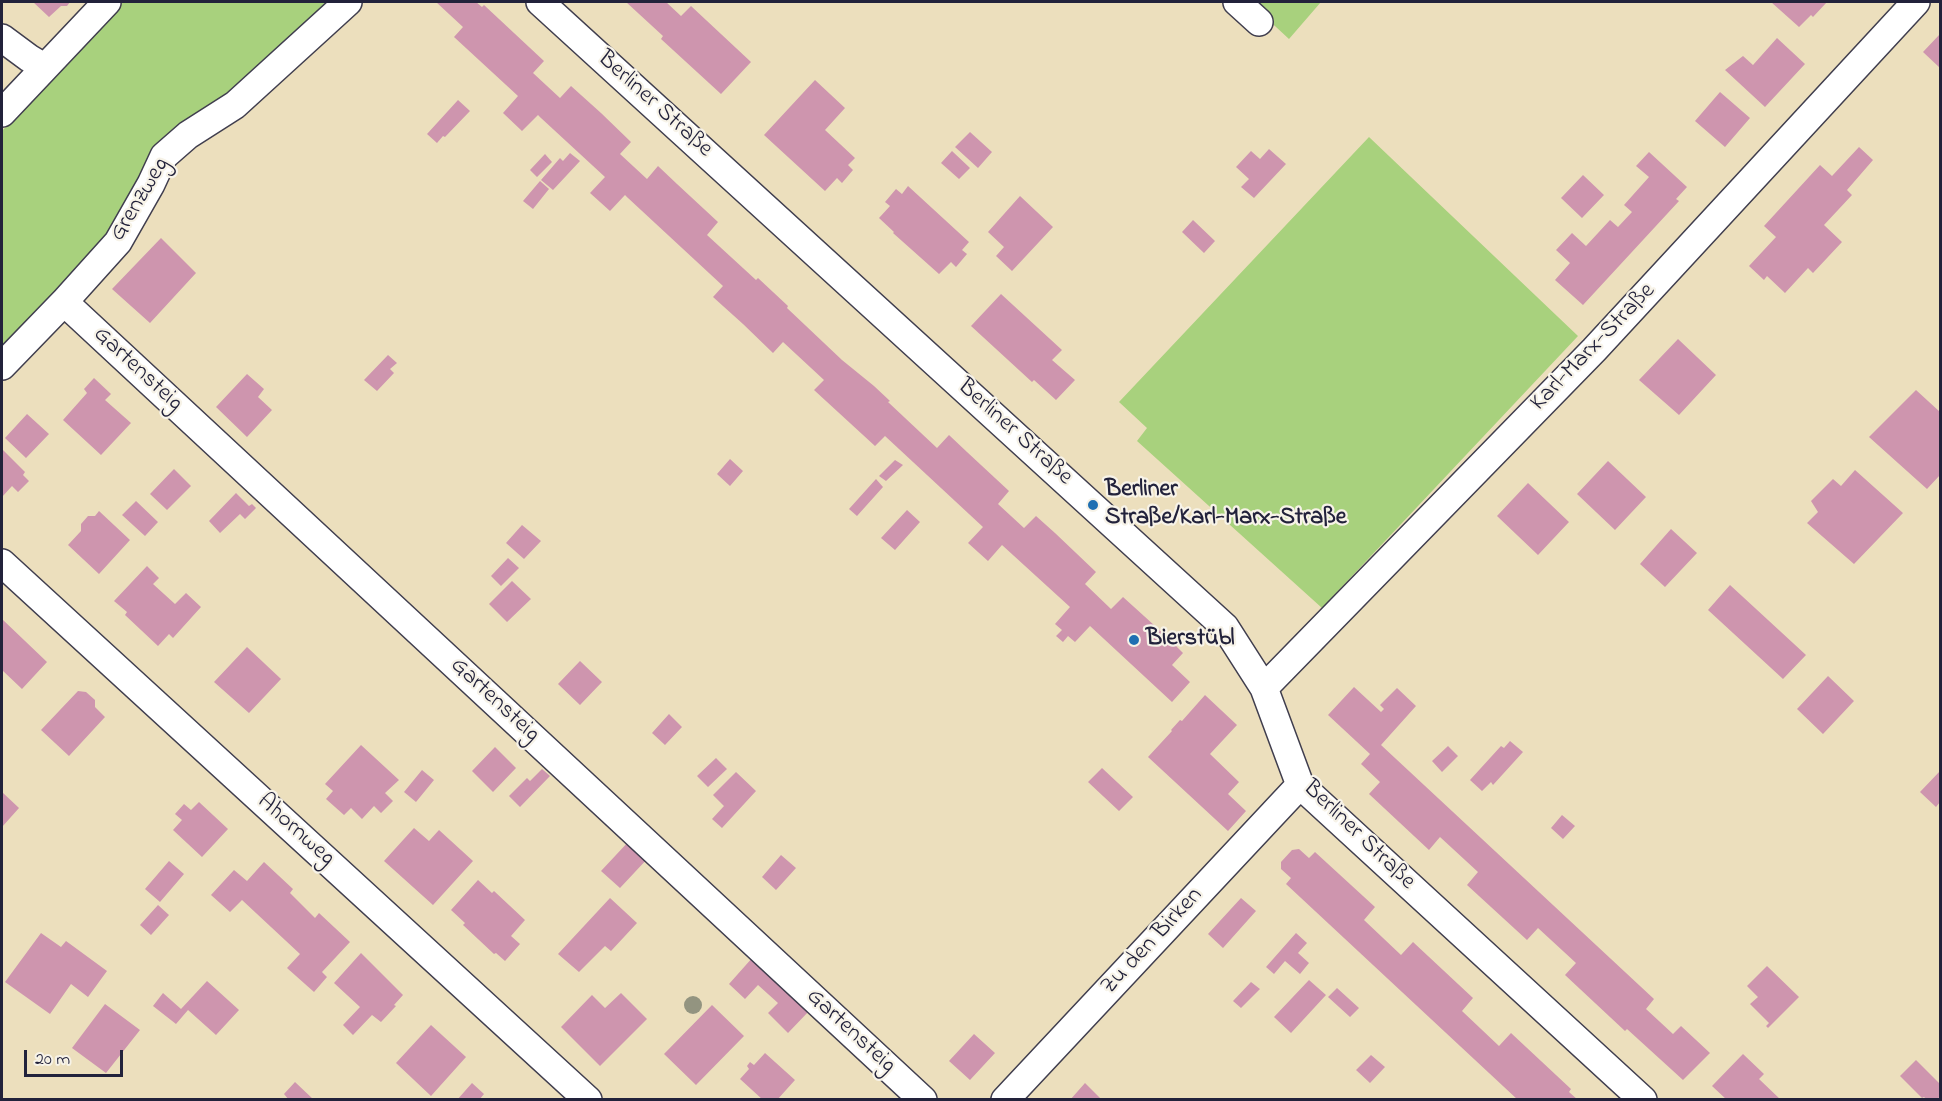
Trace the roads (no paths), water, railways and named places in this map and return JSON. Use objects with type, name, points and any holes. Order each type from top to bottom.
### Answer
[{"type":"street","points":[[2,113],[107,2]]},
{"type":"street","name":"Grenzweg","points":[[2,366],[118,243],[164,156],[188,135],[235,105],[348,2]]},
{"type":"street","name":"Berliner Straße","points":[[540,2],[1225,627],[1264,688],[1300,785],[1643,1100]]},
{"type":"street","points":[[1237,2],[1259,22]]},
{"type":"street","name":"Karl-Marx-Straße","points":[[1264,688],[1594,350],[1916,2]]},
{"type":"street","points":[[2,38],[44,67]]},
{"type":"street","name":"Gartensteig","points":[[64,302],[923,1100]]},
{"type":"street","name":"Ahornweg","points":[[2,563],[588,1100]]},
{"type":"street","name":"Zu den Birken","points":[[1005,1100],[1300,785]]},
{"type":"place","name":"Berliner Straße/Karl-Marx-Straße","points":[[1093,505]]},
{"type":"place","name":"Bierstübl","points":[[1134,640]]}]
